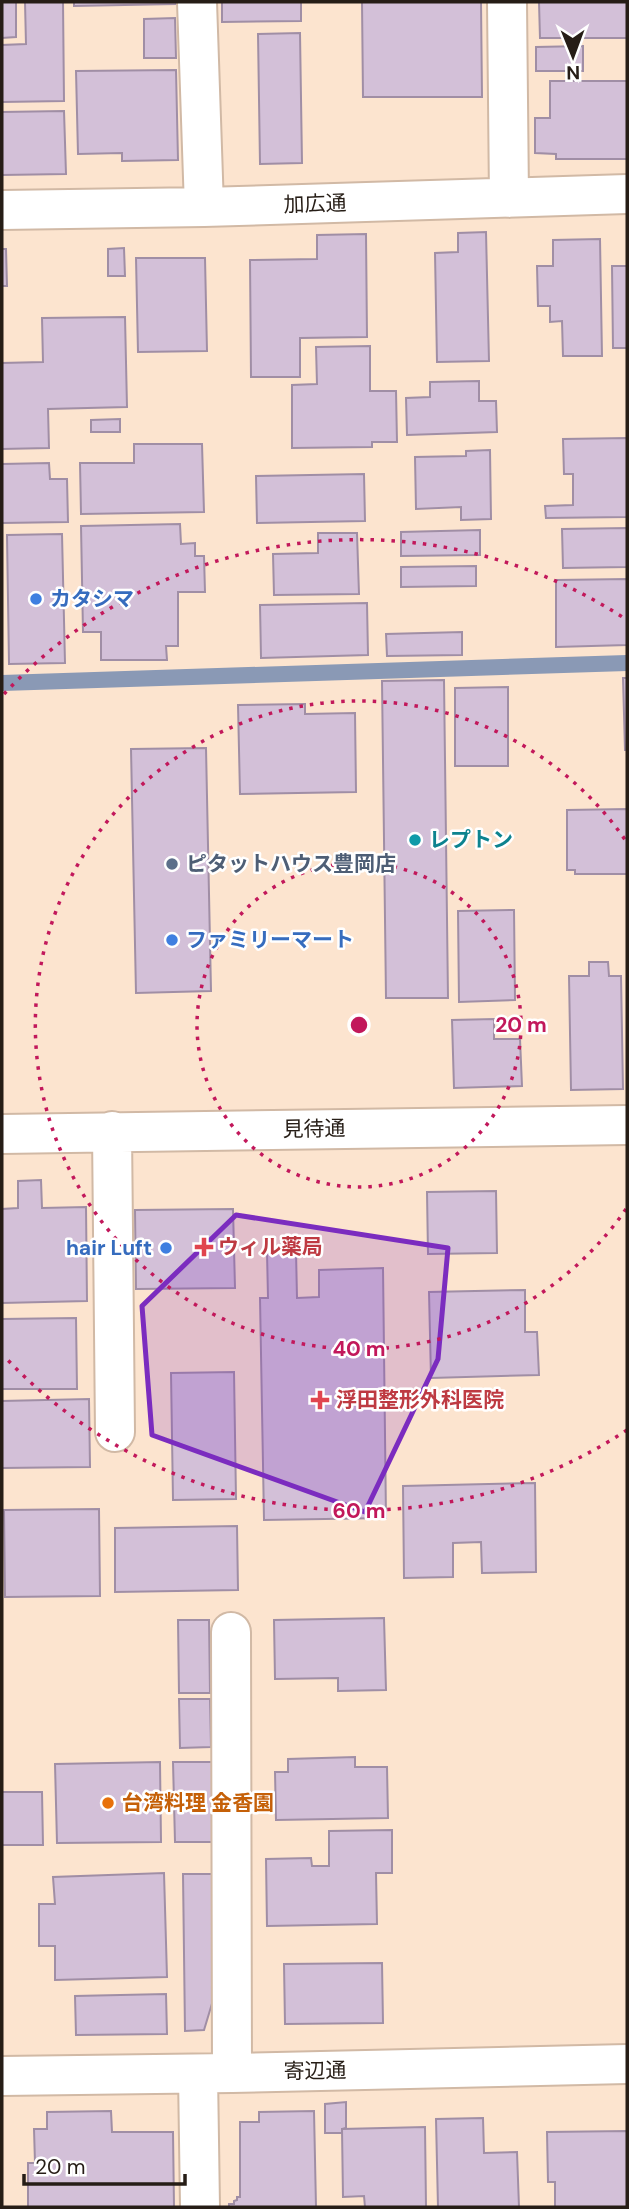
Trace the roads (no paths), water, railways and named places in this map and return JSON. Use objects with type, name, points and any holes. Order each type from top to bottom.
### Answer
[{"type":"street","points":[[197,2],[204,207]]},
{"type":"street","points":[[507,2],[509,198]]},
{"type":"street","name":"加広通","points":[[2,210],[204,207],[627,194]]},
{"type":"street","name":"見待通","points":[[2,1134],[627,1125]]},
{"type":"street","points":[[112,1131],[116,1432]]},
{"type":"street","points":[[200,2207],[215,2073],[231,1632]]},
{"type":"street","name":"寄辺通","points":[[2,2076],[627,2064]]},
{"type":"waterway","points":[[2,683],[627,663]]},
{"type":"place","name":"カタシマ","points":[[36,599]]},
{"type":"place","name":"レプトン","points":[[415,840]]},
{"type":"place","name":"ピタットハウス豊岡店","points":[[172,864]]},
{"type":"place","name":"ファミリーマート","points":[[172,940]]},
{"type":"place","name":"ウィル薬局","points":[[204,1247]]},
{"type":"place","name":"hair Luft","points":[[166,1248]]},
{"type":"place","name":"浮田整形外科医院","points":[[320,1400]]},
{"type":"place","name":"台湾料理 金香園","points":[[108,1803]]}]
